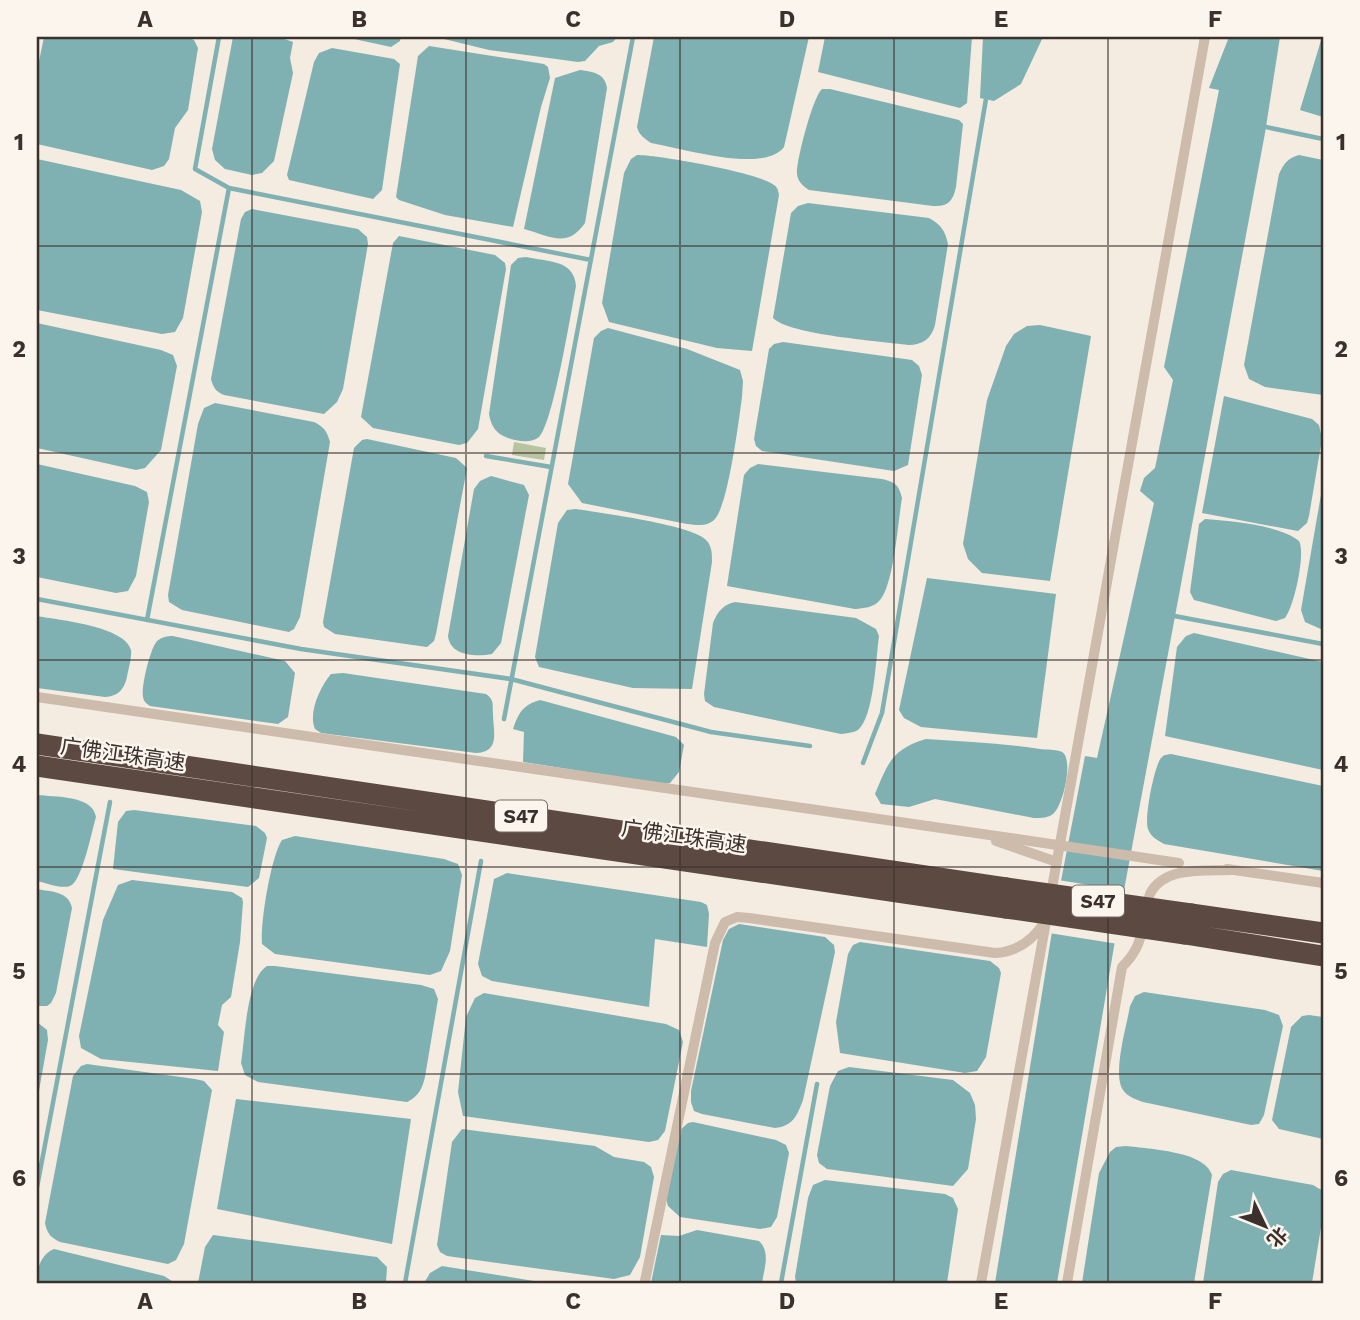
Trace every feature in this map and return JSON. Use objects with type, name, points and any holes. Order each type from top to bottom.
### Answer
[{"type":"highway","name":"广佛江珠高速","points":[[37,744],[1006,898]]},
{"type":"highway","name":"广佛江珠高速","points":[[37,766],[1188,924],[1323,933]]},
{"type":"highway","name":"广佛江珠高速","points":[[1188,924],[1323,956]]},
{"type":"street","points":[[981,1283],[1205,37]]},
{"type":"street","points":[[37,697],[1323,883]]},
{"type":"street","points":[[970,833],[1056,862]]},
{"type":"street","points":[[1067,1283],[1122,967],[1140,943],[1150,894],[1162,880],[1178,873],[1231,870]]},
{"type":"street","points":[[645,1281],[715,943],[726,922],[737,917],[749,918],[1004,953],[1025,945],[1047,913]]},
{"type":"green space","points":[[514,442],[546,448],[544,460],[512,455]]},
{"type":"water","points":[[44,37],[187,37],[194,40],[198,48],[188,110],[175,128],[169,159],[164,166],[152,170],[37,144],[37,71]]},
{"type":"water","points":[[233,37],[279,37],[293,42],[290,58],[293,73],[274,161],[262,173],[252,175],[225,169],[215,160],[212,149]]},
{"type":"water","points":[[345,37],[401,37],[400,41],[391,47]]},
{"type":"water","points":[[436,37],[617,37],[613,42],[599,46],[585,61],[578,62],[489,50]]},
{"type":"water","points":[[654,37],[809,37],[784,147],[774,155],[741,159],[701,154],[651,143],[644,138],[637,127]]},
{"type":"water","points":[[825,37],[972,37],[967,103],[960,108],[818,72]]},
{"type":"water","points":[[983,37],[1043,37],[1021,84],[994,101],[980,98]]},
{"type":"water","points":[[1229,37],[1280,37],[1265,133],[1119,917],[1057,1283],[995,1283],[1056,907],[1085,756],[1097,758],[1154,503],[1140,491],[1144,478],[1155,468],[1173,380],[1164,367],[1219,90],[1209,88]]},
{"type":"water","points":[[1323,37],[1323,117],[1300,110]]},
{"type":"water","points":[[429,46],[544,64],[548,67],[550,78],[513,227],[445,215],[396,197],[418,56]]},
{"type":"water","points":[[332,48],[394,59],[400,64],[382,190],[373,199],[289,180],[287,175],[314,62],[319,53]]},
{"type":"water","points":[[580,70],[601,76],[607,88],[585,223],[572,236],[550,237],[524,229],[555,78]]},
{"type":"water","points":[[822,89],[959,120],[963,124],[956,187],[951,199],[946,204],[933,206],[809,190],[805,187],[798,178],[798,165],[810,115]]},
{"type":"water","points":[[637,155],[730,170],[765,180],[777,188],[779,195],[752,351],[717,348],[609,322],[602,303],[624,173],[631,159]]},
{"type":"water","points":[[1299,155],[1323,160],[1323,395],[1265,387],[1249,379],[1244,365],[1279,174],[1287,162]]},
{"type":"water","points":[[37,159],[181,190],[200,201],[202,212],[183,318],[175,332],[162,334],[37,310]]},
{"type":"water","points":[[808,203],[929,218],[942,228],[948,244],[935,325],[926,340],[908,345],[836,336],[797,329],[773,318],[791,213],[798,206]]},
{"type":"water","points":[[252,209],[358,229],[367,237],[343,389],[337,402],[324,414],[224,395],[217,391],[212,382],[241,219],[245,212]]},
{"type":"water","points":[[399,236],[495,255],[505,263],[478,429],[467,443],[459,445],[373,428],[361,417],[393,243]]},
{"type":"water","points":[[526,257],[565,266],[574,277],[576,286],[550,412],[539,437],[532,441],[512,439],[500,434],[493,426],[489,414],[511,265],[518,258]]},
{"type":"water","points":[[37,323],[161,350],[173,355],[177,366],[161,450],[145,468],[136,470],[37,448]]},
{"type":"water","points":[[1040,325],[1091,336],[1050,581],[982,573],[968,559],[963,544],[987,400],[1006,346],[1014,334],[1027,326]]},
{"type":"water","points":[[608,328],[687,349],[740,370],[743,381],[742,397],[732,462],[719,512],[708,524],[687,524],[582,503],[568,484],[594,338]]},
{"type":"water","points":[[783,342],[912,360],[919,366],[922,375],[908,465],[894,471],[762,451],[756,446],[754,439],[769,349],[774,344]]},
{"type":"water","points":[[1224,396],[1312,419],[1319,425],[1322,439],[1309,516],[1307,523],[1298,531],[1202,513]]},
{"type":"water","points":[[215,403],[314,422],[325,430],[329,438],[300,617],[294,629],[289,632],[182,610],[169,602],[168,595],[198,424],[204,408]]},
{"type":"water","points":[[367,439],[456,458],[467,468],[436,634],[434,641],[427,647],[335,634],[324,627],[354,448]]},
{"type":"water","points":[[37,464],[135,486],[147,492],[149,502],[136,576],[128,591],[116,593],[37,577]]},
{"type":"water","points":[[758,464],[882,479],[898,487],[902,498],[895,552],[889,581],[877,603],[855,609],[727,586],[744,475]]},
{"type":"water","points":[[491,476],[524,485],[529,495],[501,643],[492,654],[472,655],[453,648],[448,636],[474,489],[480,481]]},
{"type":"water","points":[[1323,483],[1323,630],[1305,622],[1301,610]]},
{"type":"water","points":[[576,509],[667,525],[699,535],[709,543],[712,562],[692,689],[633,688],[539,667],[535,657],[558,523],[567,510]]},
{"type":"water","points":[[1205,519],[1268,528],[1299,541],[1301,557],[1298,580],[1285,618],[1276,621],[1194,600],[1190,592],[1199,524]]},
{"type":"water","points":[[927,578],[1056,594],[1037,738],[921,727],[904,718],[899,710]]},
{"type":"water","points":[[735,602],[856,618],[876,629],[879,636],[871,700],[868,713],[858,730],[841,734],[714,707],[705,701],[713,623],[721,609]]},
{"type":"water","points":[[37,616],[104,630],[126,642],[131,650],[131,657],[126,682],[120,692],[105,697],[37,688]]},
{"type":"water","points":[[1194,633],[1323,662],[1323,770],[1165,736],[1177,647],[1186,636]]},
{"type":"water","points":[[173,636],[285,661],[295,673],[288,717],[278,724],[150,706],[144,700],[143,692],[149,660],[157,641]]},
{"type":"water","points":[[343,673],[486,694],[492,703],[492,745],[484,752],[476,753],[321,733],[315,729],[313,723],[316,700],[331,674]]},
{"type":"water","points":[[540,700],[676,737],[684,745],[679,772],[670,783],[664,784],[523,762],[524,732],[513,729],[522,710]]},
{"type":"water","points":[[926,739],[1012,745],[1062,752],[1067,763],[1067,772],[1064,792],[1057,808],[1050,816],[1034,818],[935,799],[909,807],[881,804],[875,794],[893,759],[906,747]]},
{"type":"water","points":[[1171,754],[1323,786],[1323,871],[1164,844],[1154,838],[1147,823],[1150,793],[1158,763],[1165,755]]},
{"type":"water","points":[[37,795],[72,798],[88,805],[96,817],[79,875],[70,886],[37,881]]},
{"type":"water","points":[[126,811],[256,826],[267,838],[259,878],[248,887],[113,869],[118,822]]},
{"type":"water","points":[[295,836],[444,859],[458,864],[462,875],[450,951],[441,971],[430,975],[275,954],[262,944],[265,907],[274,860],[282,840]]},
{"type":"water","points":[[507,873],[701,902],[707,905],[709,914],[707,947],[655,939],[649,1007],[492,981],[482,976],[478,964],[494,879]]},
{"type":"water","points":[[132,880],[232,892],[242,898],[240,942],[231,997],[222,1005],[218,1025],[224,1032],[218,1071],[101,1059],[81,1048],[79,1036],[103,920],[118,885]]},
{"type":"water","points":[[37,889],[63,895],[72,908],[56,993],[47,1006],[37,1006]]},
{"type":"water","points":[[739,924],[825,937],[834,945],[835,952],[803,1100],[793,1119],[781,1127],[702,1114],[694,1111],[691,1102],[691,1091],[723,940],[729,929]]},
{"type":"water","points":[[860,942],[990,961],[999,968],[1001,973],[986,1057],[977,1071],[965,1073],[840,1053],[836,1022],[848,954],[853,945]]},
{"type":"water","points":[[267,966],[421,985],[434,989],[438,999],[425,1077],[417,1095],[407,1102],[258,1082],[245,1075],[241,1063],[251,996],[260,973]]},
{"type":"water","points":[[1144,992],[1265,1010],[1279,1015],[1283,1026],[1264,1115],[1259,1124],[1251,1125],[1143,1102],[1132,1098],[1123,1090],[1120,1083],[1120,1061],[1130,1006],[1135,996]]},
{"type":"water","points":[[484,993],[666,1024],[679,1030],[683,1042],[665,1131],[658,1140],[649,1142],[463,1116],[458,1092],[466,1017],[475,998]]},
{"type":"water","points":[[1302,1016],[1323,1017],[1323,1139],[1279,1129],[1272,1120],[1291,1027]]},
{"type":"water","points":[[37,1022],[47,1030],[48,1040],[37,1102]]},
{"type":"water","points":[[87,1064],[195,1079],[204,1081],[212,1090],[184,1244],[176,1260],[168,1264],[60,1242],[51,1236],[47,1229],[45,1223],[73,1076],[81,1066]]},
{"type":"water","points":[[849,1067],[953,1080],[970,1093],[975,1105],[976,1119],[968,1169],[953,1186],[827,1169],[819,1163],[817,1155],[830,1086],[838,1071]]},
{"type":"water","points":[[236,1099],[411,1119],[392,1244],[217,1209]]},
{"type":"water","points":[[693,1122],[776,1140],[786,1145],[789,1153],[777,1217],[771,1227],[760,1229],[680,1217],[668,1206],[666,1198],[680,1130]]},
{"type":"water","points":[[462,1129],[595,1146],[614,1157],[644,1162],[651,1167],[654,1177],[640,1257],[630,1275],[614,1279],[447,1256],[440,1252],[437,1245],[452,1142]]},
{"type":"water","points":[[1126,1146],[1188,1156],[1207,1167],[1212,1175],[1194,1283],[1082,1283],[1099,1173],[1110,1152],[1116,1147]]},
{"type":"water","points":[[1231,1170],[1313,1185],[1323,1191],[1323,1215],[1312,1283],[1203,1283],[1218,1182],[1223,1174]]},
{"type":"water","points":[[825,1180],[945,1194],[953,1198],[958,1209],[947,1283],[796,1283],[808,1198],[813,1185]]},
{"type":"water","points":[[697,1230],[759,1241],[766,1255],[762,1283],[651,1283],[661,1235],[679,1236]]},
{"type":"water","points":[[213,1235],[377,1257],[387,1267],[386,1283],[198,1283],[205,1247]]},
{"type":"water","points":[[54,1249],[164,1276],[175,1283],[37,1283],[40,1263],[45,1255]]},
{"type":"water","points":[[442,1266],[546,1283],[424,1283],[430,1273]]},
{"type":"pier","points":[[1058,880],[1127,891],[1118,944],[1049,933]]},
{"type":"waterway","points":[[219,37],[195,169],[229,188],[591,260]]},
{"type":"waterway","points":[[504,719],[633,37]]},
{"type":"waterway","points":[[863,763],[882,713],[987,93]]},
{"type":"waterway","points":[[1261,126],[1323,139]]},
{"type":"waterway","points":[[147,620],[229,188]]},
{"type":"waterway","points":[[486,456],[551,467]]},
{"type":"waterway","points":[[37,599],[301,649],[511,679],[711,732],[810,746]]},
{"type":"waterway","points":[[1169,615],[1323,644]]},
{"type":"waterway","points":[[37,1187],[110,802]]},
{"type":"waterway","points":[[405,1283],[481,861]]},
{"type":"waterway","points":[[781,1283],[817,1084]]}]
